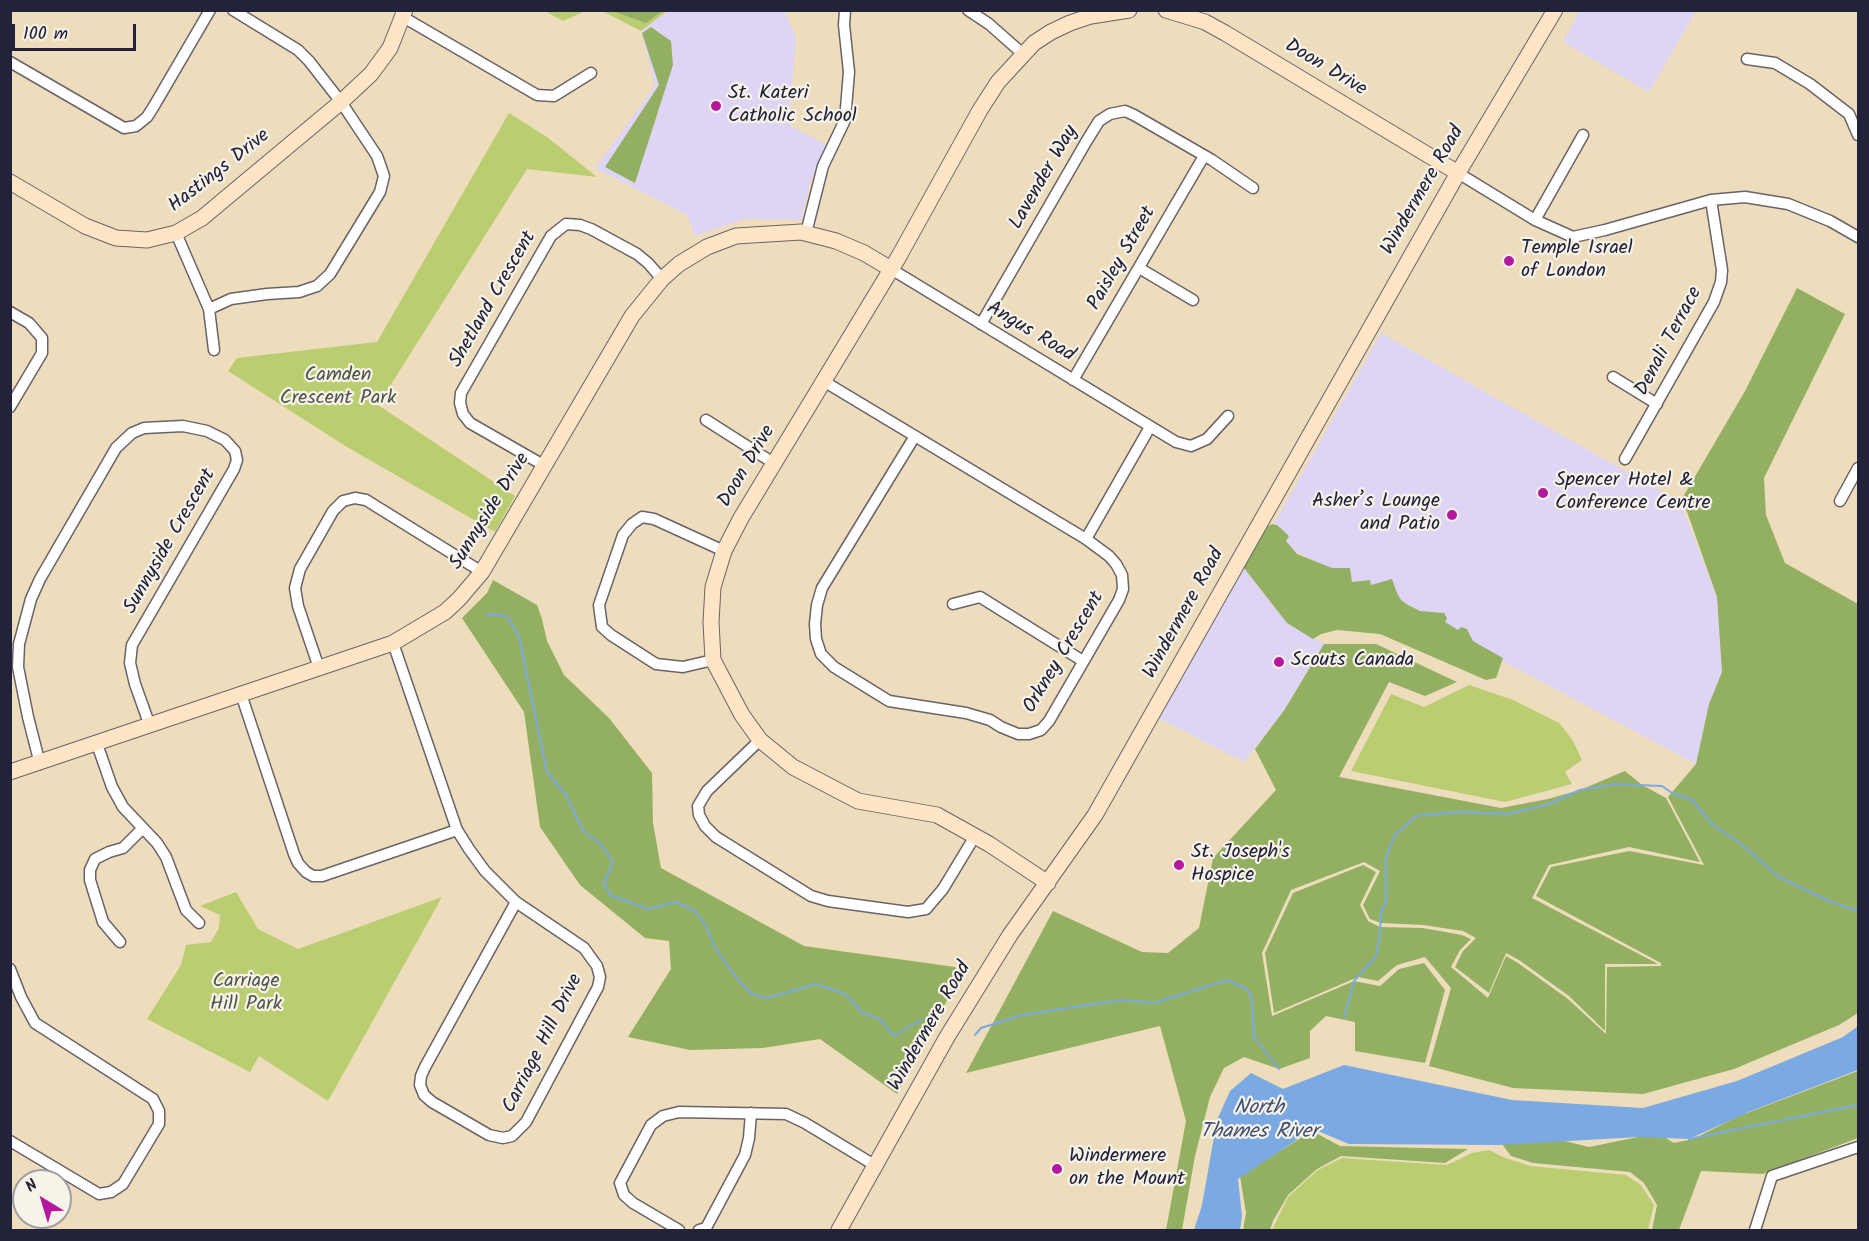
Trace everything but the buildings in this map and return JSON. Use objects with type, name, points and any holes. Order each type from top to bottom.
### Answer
[{"type":"street","points":[[10,62],[124,128],[136,126],[147,117],[210,10]]},
{"type":"street","points":[[209,309],[231,300],[299,292],[317,286],[330,274],[380,192],[384,176],[377,156],[341,102],[298,50],[233,10]]},
{"type":"street","points":[[806,233],[823,166],[845,120],[849,72],[844,25],[845,10]]},
{"type":"street","points":[[968,10],[989,24],[1023,54]]},
{"type":"street","name":"Doon Drive","points":[[1166,10],[1205,22],[1225,33],[1458,173]]},
{"type":"street","name":"Windermere Road","points":[[839,1230],[947,1036],[1010,935],[1095,814],[1458,173],[1554,10]]},
{"type":"street","name":"Doon Drive","points":[[1048,883],[975,836],[937,815],[858,801],[793,767],[760,740],[742,715],[713,660],[711,622],[713,587],[724,551],[741,518],[825,382],[998,82],[1034,43],[1070,23],[1119,11]]},
{"type":"street","points":[[404,14],[537,95],[554,96],[591,73]]},
{"type":"street","name":"Hastings Drive","points":[[10,182],[84,226],[116,238],[147,240],[176,232],[202,218],[341,102],[371,74],[390,48],[404,14]]},
{"type":"street","points":[[1747,59],[1775,63],[1810,84],[1849,114],[1858,135]]},
{"type":"street","name":"Lavender Way","points":[[981,324],[1099,121],[1110,114],[1125,111],[1204,156]]},
{"type":"street","points":[[1535,220],[1583,135]]},
{"type":"street","points":[[1204,156],[1253,188]]},
{"type":"street","name":"Paisley Street","points":[[1073,380],[1204,156]]},
{"type":"street","points":[[1458,173],[1535,220],[1573,237],[1711,200],[1745,197],[1788,204],[1830,221],[1858,236]]},
{"type":"street","name":"Denali Terrace","points":[[1625,459],[1714,302],[1721,282],[1722,270],[1711,200]]},
{"type":"street","name":"Shetland Crescent","points":[[545,466],[470,423],[463,414],[460,403],[461,393],[551,236],[566,224],[591,229],[637,254],[662,279]]},
{"type":"street","points":[[176,232],[209,309],[214,350]]},
{"type":"street","name":"Sunnyside Drive","points":[[10,772],[40,764],[393,643],[444,612],[459,599],[482,572],[632,316],[662,279],[679,264],[706,247],[736,236],[806,233],[855,249],[891,269]]},
{"type":"street","points":[[1139,268],[1193,300]]},
{"type":"street","name":"Angus Road","points":[[891,269],[1176,442],[1191,446],[1207,439],[1228,416]]},
{"type":"street","points":[[10,312],[29,323],[42,338],[42,353],[10,407]]},
{"type":"street","points":[[1613,377],[1657,404]]},
{"type":"street","name":"Orkney Crescent","points":[[825,382],[915,436],[1086,539],[1116,564],[1122,575],[1123,589],[1119,600],[1049,721],[1041,730],[1029,734],[1018,734],[990,720],[966,713],[889,701],[834,667],[822,654],[816,639],[815,624],[822,588],[915,436]]},
{"type":"street","points":[[706,420],[775,464]]},
{"type":"street","name":"Sunnyside Crescent","points":[[40,764],[14,667],[24,620],[40,579],[116,448],[132,433],[144,428],[183,426],[207,431],[225,440],[235,451],[237,460],[234,469],[132,645],[130,663],[150,726]]},
{"type":"street","points":[[1086,539],[1150,427]]},
{"type":"street","points":[[1840,501],[1858,468]]},
{"type":"street","points":[[319,668],[298,606],[295,588],[300,569],[333,512],[342,501],[355,498],[366,500],[482,572]]},
{"type":"street","points":[[713,660],[683,667],[656,664],[602,627],[599,605],[623,535],[632,524],[642,518],[654,519],[724,551]]},
{"type":"street","points":[[952,604],[980,597],[1083,661]]},
{"type":"street","name":"Carriage Hill Drive","points":[[393,643],[457,830],[485,871],[516,902],[584,948],[597,966],[600,977],[598,987],[526,1122],[512,1136],[503,1138],[489,1135],[432,1102],[424,1095],[420,1085],[425,1067],[516,902]]},
{"type":"street","points":[[241,694],[294,854],[306,872],[313,876],[322,876],[457,830]]},
{"type":"street","points":[[760,740],[706,791],[698,806],[699,815],[705,826],[716,837],[811,896],[828,901],[908,912],[926,909],[935,901],[975,836]]},
{"type":"street","points":[[97,744],[112,787],[123,807],[157,843],[166,857],[186,910],[199,923]]},
{"type":"street","points":[[120,942],[102,922],[90,880],[90,870],[95,859],[123,848],[143,828]]},
{"type":"street","points":[[10,969],[35,1023],[153,1099],[159,1111],[159,1124],[123,1184],[111,1192],[99,1194],[10,1141]]},
{"type":"street","points":[[679,1230],[633,1203],[624,1195],[620,1183],[622,1175],[651,1125],[663,1116],[679,1112],[786,1114],[806,1123],[876,1166]]},
{"type":"street","points":[[699,1230],[706,1227],[745,1155],[751,1113]]},
{"type":"street","points":[[1755,1230],[1772,1176],[1858,1147]]},
{"type":"shaded area","points":[[1580,10],[1696,11],[1649,92],[1563,42]]},
{"type":"shaded area","name":"St. Kateri Catholic School","points":[[667,11],[785,11],[796,38],[789,125],[828,146],[811,180],[801,220],[744,219],[695,236],[687,215],[595,168],[655,86],[641,31]]},
{"type":"shaded area","points":[[1381,333],[1680,502],[1717,597],[1722,672],[1709,704],[1696,764],[1267,536]]},
{"type":"shaded area","points":[[1244,568],[1287,623],[1324,644],[1285,709],[1244,762],[1158,718]]},
{"type":"green space","points":[[545,11],[585,11],[563,21]]},
{"type":"green space","points":[[602,11],[667,11],[641,31]]},
{"type":"green space","points":[[613,11],[662,11],[646,23]]},
{"type":"green space","points":[[651,27],[671,41],[673,65],[635,183],[605,167],[659,85],[642,33]]},
{"type":"green space","name":"Camden Crescent Park","points":[[509,113],[547,137],[597,177],[527,169],[378,405],[515,496],[495,532],[347,447],[228,371],[237,358],[377,342]]},
{"type":"green space","points":[[1797,288],[1845,314],[1764,478],[1766,515],[1785,563],[1858,604],[1858,1013],[1839,1025],[1734,1069],[1643,1094],[1513,1088],[1429,1066],[1451,988],[1425,957],[1397,965],[1378,981],[1358,977],[1274,1013],[1265,953],[1293,893],[1363,865],[1376,872],[1360,905],[1368,921],[1380,927],[1423,928],[1462,935],[1471,939],[1460,950],[1451,967],[1488,998],[1506,956],[1568,999],[1606,1034],[1607,967],[1661,966],[1661,963],[1536,896],[1551,867],[1629,851],[1704,865],[1668,797],[1696,764],[1709,704],[1722,672],[1717,597],[1685,506],[1698,512],[1680,502],[1745,391]]},
{"type":"green space","points":[[1272,524],[1277,525],[1289,536],[1286,541],[1297,554],[1332,568],[1350,568],[1352,582],[1370,580],[1371,585],[1392,579],[1401,600],[1408,605],[1420,611],[1444,613],[1447,618],[1445,622],[1458,630],[1461,627],[1467,629],[1473,641],[1503,658],[1496,678],[1486,680],[1380,634],[1337,630],[1321,634],[1313,639],[1287,623],[1244,568],[1266,527]]},
{"type":"green space","points":[[493,580],[537,605],[547,641],[564,675],[609,718],[652,773],[653,823],[661,868],[804,946],[955,967],[960,976],[897,1094],[820,1039],[763,1048],[690,1050],[628,1037],[671,969],[669,941],[645,938],[580,885],[540,827],[524,712],[462,618],[487,593]]},
{"type":"green space","points":[[1324,644],[1376,644],[1457,682],[1425,696],[1389,682],[1339,777],[1501,808],[1580,790],[1625,771],[1642,785],[1666,798],[1700,862],[1629,847],[1549,865],[1532,898],[1658,964],[1605,964],[1605,1031],[1569,996],[1506,953],[1489,993],[1455,967],[1463,951],[1476,938],[1463,931],[1423,925],[1381,923],[1370,919],[1363,905],[1380,871],[1364,862],[1291,890],[1262,953],[1272,1016],[1354,981],[1380,986],[1399,969],[1424,963],[1445,990],[1425,1063],[1355,1051],[1355,1022],[1326,1016],[1310,1031],[1310,1058],[1279,1069],[1244,1057],[1224,1068],[1210,1097],[1195,1156],[1182,1230],[1166,1230],[1186,1121],[1160,1026],[966,1073],[1053,911],[1142,952],[1168,953],[1199,928],[1213,858],[1276,790],[1255,749],[1285,709]]},
{"type":"green space","points":[[1469,685],[1513,700],[1559,723],[1572,739],[1582,760],[1565,772],[1572,784],[1505,802],[1351,771],[1391,694],[1424,707]]},
{"type":"green space","name":"Carriage Hill Park","points":[[236,892],[258,929],[298,949],[442,897],[328,1101],[259,1056],[250,1072],[147,1019],[181,965],[186,945],[211,942],[219,928],[220,915],[200,906]]},
{"type":"green space","points":[[1858,1071],[1858,1138],[1763,1174],[1701,1171],[1679,1230],[1652,1230],[1657,1205],[1644,1183],[1630,1172],[1533,1163],[1511,1156],[1502,1144],[1557,1139],[1589,1147],[1643,1136],[1661,1135],[1674,1143],[1693,1139],[1739,1116]]},
{"type":"green space","points":[[1312,1131],[1340,1146],[1468,1149],[1445,1163],[1341,1156],[1317,1169],[1288,1195],[1270,1230],[1243,1230],[1246,1213],[1240,1176]]},
{"type":"green space","points":[[1489,1150],[1530,1166],[1626,1175],[1641,1185],[1654,1205],[1648,1230],[1272,1230],[1288,1197],[1318,1170],[1342,1158],[1447,1165],[1472,1153]]},
{"type":"water","name":"North Thames River","points":[[1858,1026],[1858,1070],[1751,1111],[1689,1139],[1639,1137],[1498,1145],[1349,1144],[1313,1129],[1238,1179],[1242,1216],[1240,1230],[1194,1230],[1202,1205],[1217,1120],[1230,1091],[1251,1073],[1283,1089],[1344,1065],[1512,1100],[1643,1108],[1737,1081],[1843,1037]]},
{"type":"waterway","points":[[487,614],[507,616],[519,637],[547,772],[566,795],[583,831],[600,843],[613,862],[604,883],[610,895],[648,909],[676,902],[695,911],[707,928],[715,948],[739,981],[752,994],[767,998],[816,984],[845,994],[863,1013],[880,1019],[894,1036],[922,1019]]},
{"type":"waterway","points":[[1344,1018],[1354,981],[1376,956],[1381,913],[1386,901],[1386,858],[1394,836],[1416,816],[1460,812],[1509,814],[1549,804],[1580,790],[1615,784],[1662,786],[1672,793],[1692,800],[1713,825],[1741,844],[1779,877],[1829,901],[1858,911]]},
{"type":"waterway","points":[[975,1035],[981,1028],[1022,1015],[1121,1000],[1154,1003],[1227,980],[1247,989],[1252,999],[1254,1037],[1279,1069]]},
{"type":"waterway","points":[[1689,1139],[1858,1105]]},
{"type":"place","name":"St. Kateri Catholic School","points":[[716,106]]},
{"type":"place","name":"Temple Israel of London","points":[[1509,261]]},
{"type":"place","name":"Spencer Hotel & Conference Centre","points":[[1543,493]]},
{"type":"place","name":"Asher’s Lounge and Patio","points":[[1452,515]]},
{"type":"place","name":"Scouts Canada","points":[[1279,662]]},
{"type":"place","name":"St. Joseph's Hospice","points":[[1179,865]]},
{"type":"place","name":"Windermere on the Mount","points":[[1057,1169]]}]
